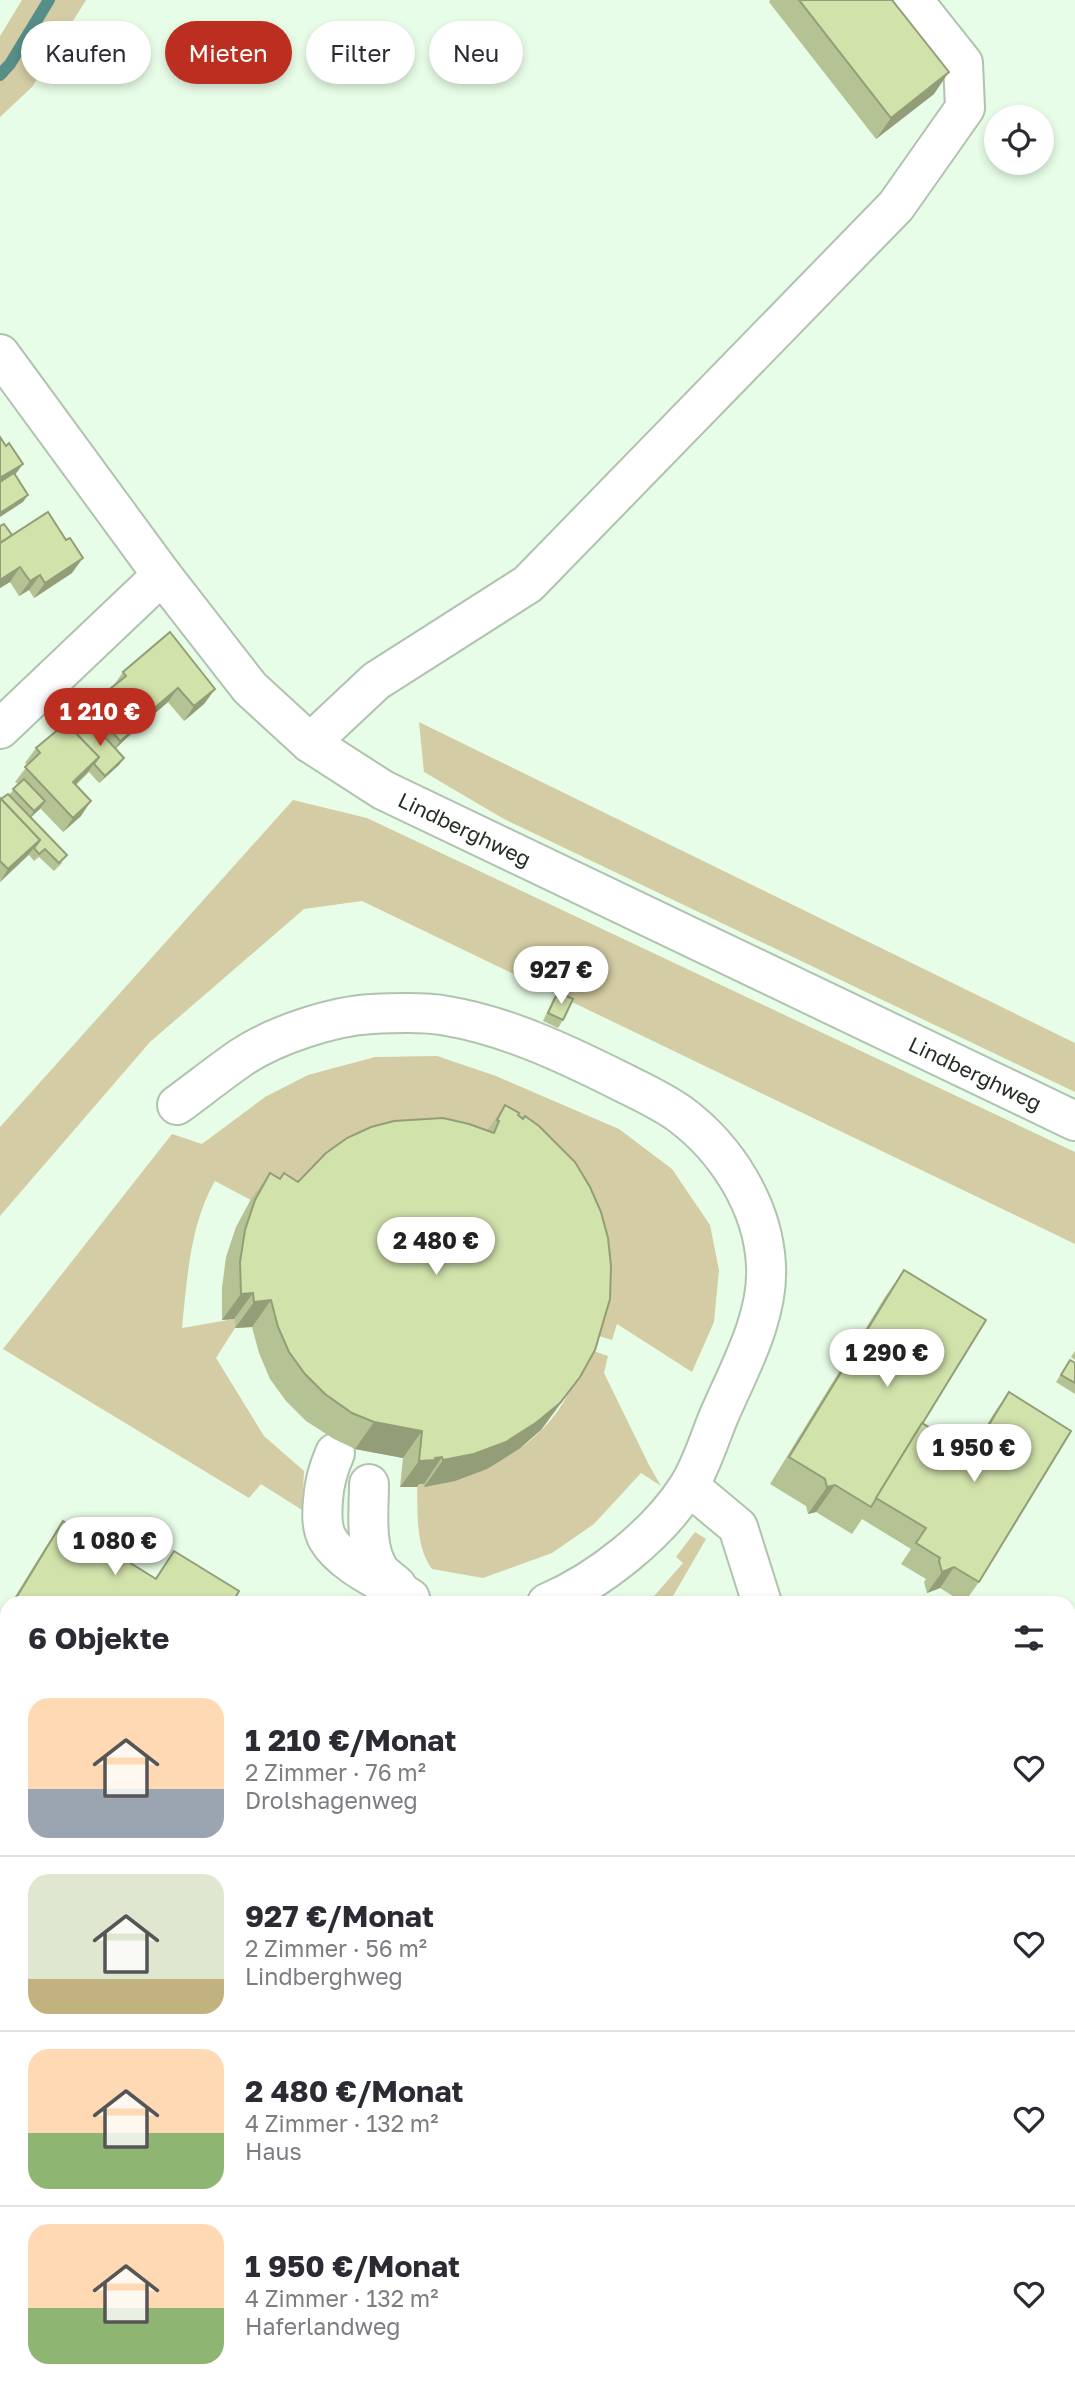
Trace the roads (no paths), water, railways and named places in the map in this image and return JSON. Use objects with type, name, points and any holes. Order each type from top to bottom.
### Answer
[{"type":"street","points":[[310,743],[376,681],[528,583],[896,206],[965,108],[963,63],[913,0]]},
{"type":"street","name":"Lindberghweg","points":[[0,354],[162,575],[250,688],[310,743],[383,790],[1075,1121]]},
{"type":"street","points":[[0,729],[162,575]]},
{"type":"street","points":[[177,1105],[244,1056],[307,1026],[371,1014],[446,1015],[510,1033],[585,1063],[656,1099],[681,1115],[731,1166],[750,1199],[762,1231],[766,1267],[763,1298],[755,1328],[689,1486],[660,1522],[628,1552],[580,1587],[561,1596]]},
{"type":"street","points":[[335,1453],[324,1484],[323,1526],[327,1539],[363,1570],[408,1596]]},
{"type":"street","points":[[369,1485],[372,1551],[380,1571],[410,1596]]},
{"type":"street","points":[[689,1486],[738,1527],[759,1596]]},
{"type":"waterway","points":[[0,75],[10,64],[49,0]]}]
